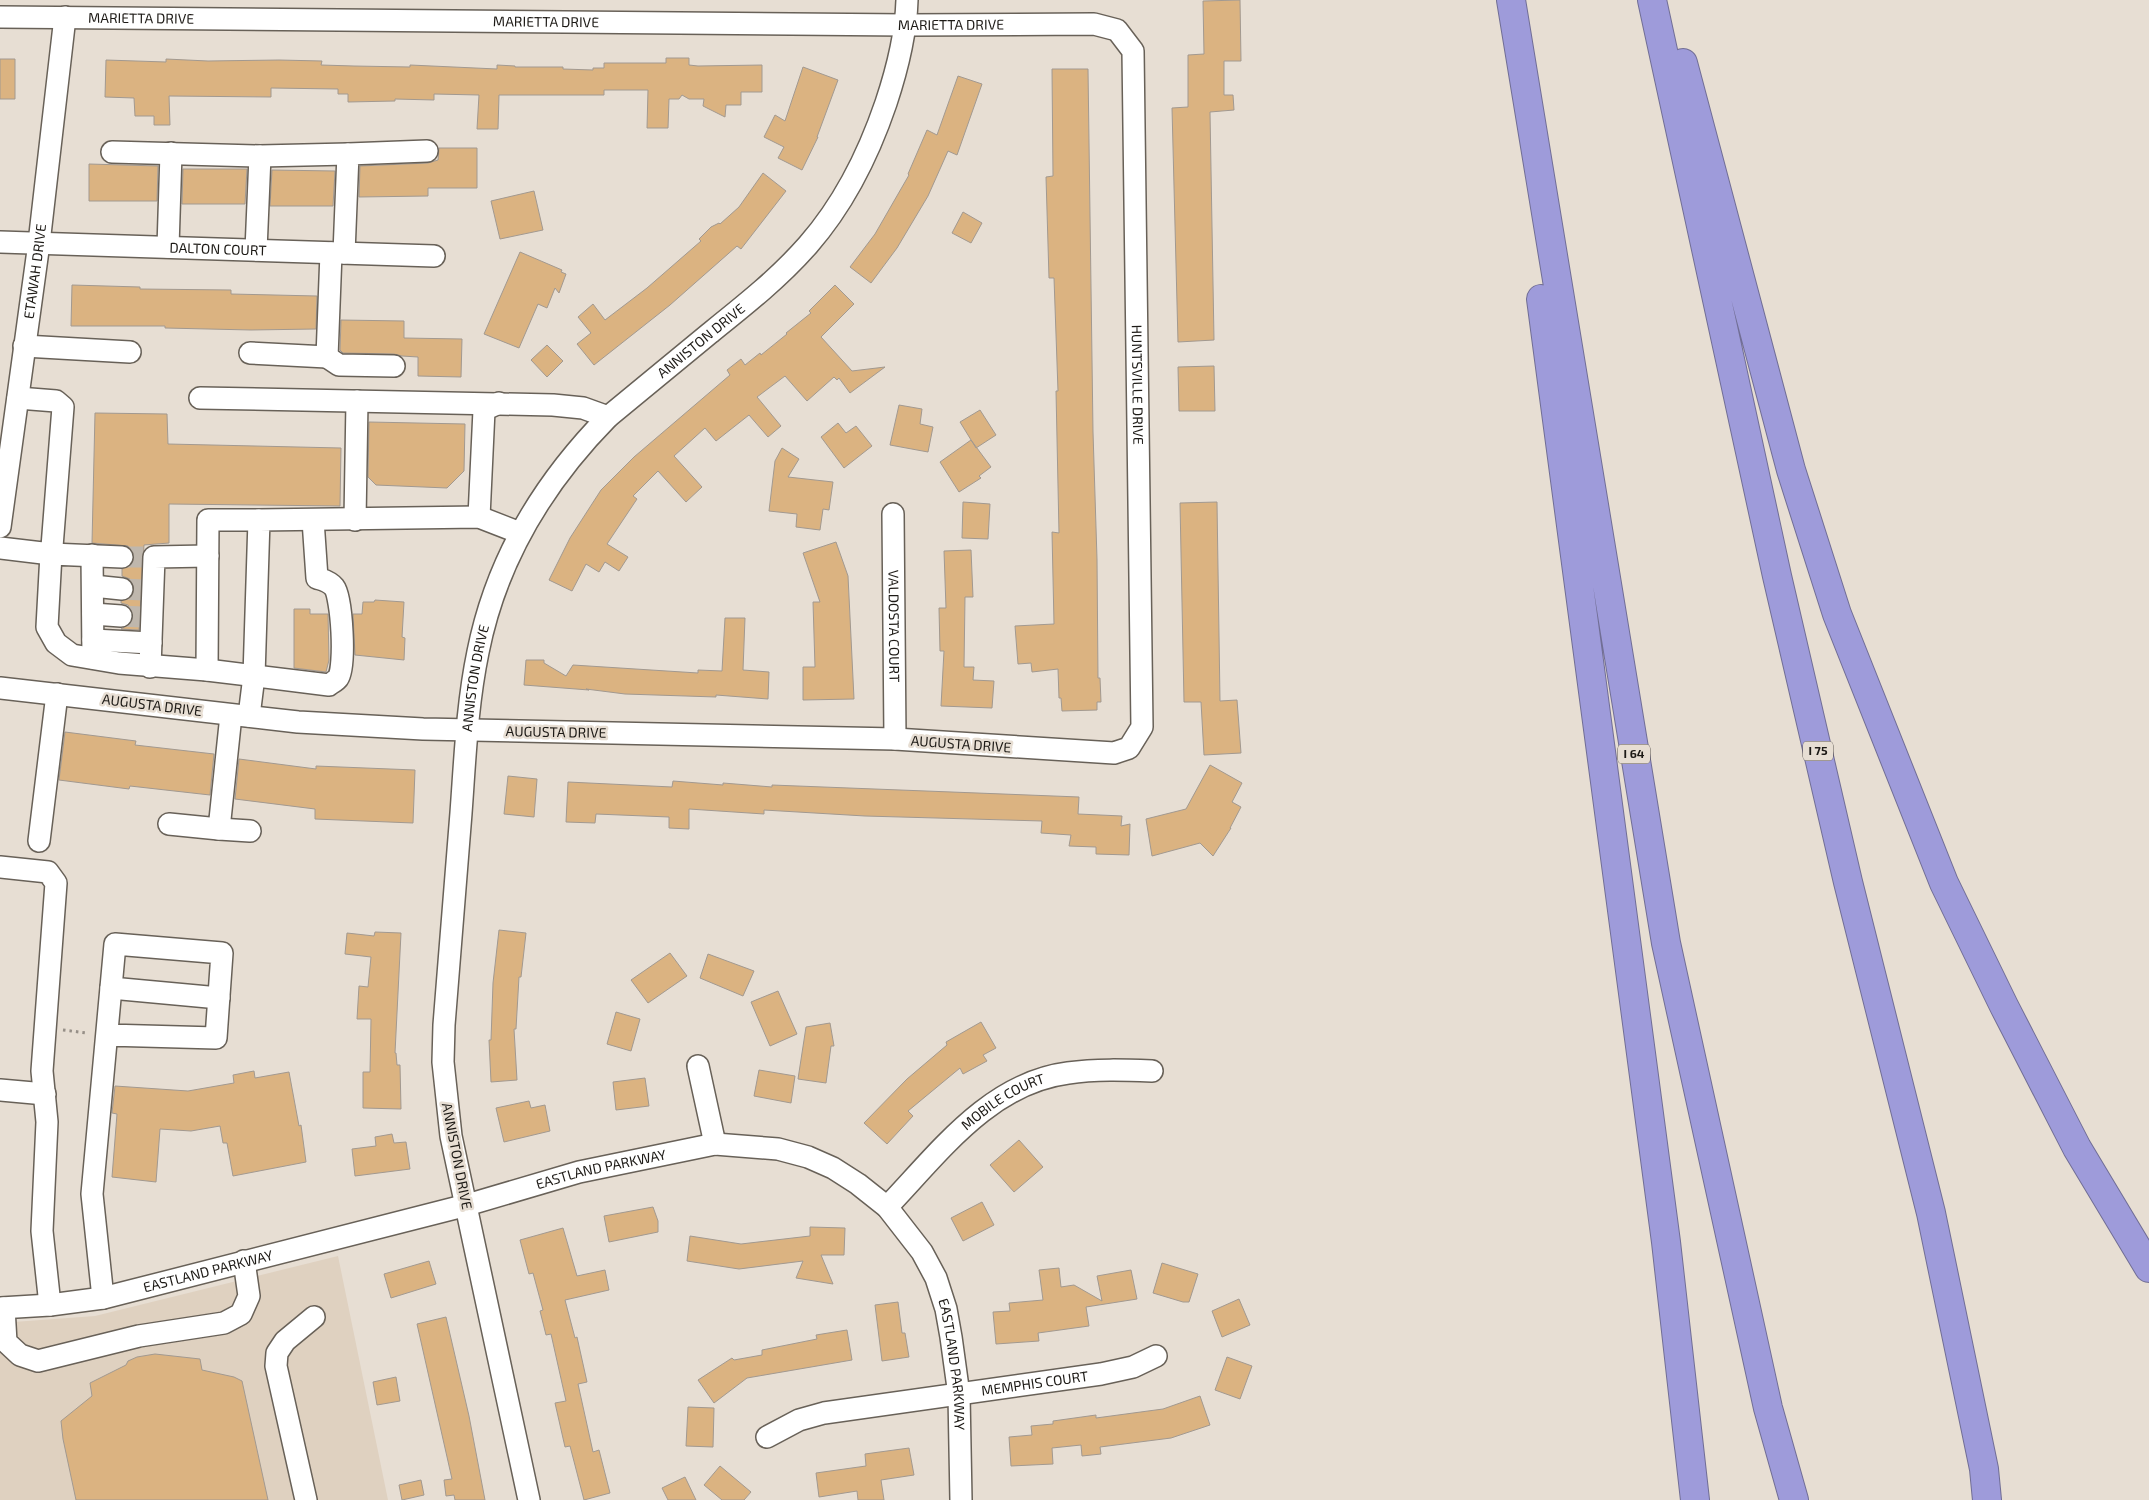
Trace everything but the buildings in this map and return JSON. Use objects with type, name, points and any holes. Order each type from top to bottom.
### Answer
[{"type":"highway","points":[[1500,0],[1595,698],[1619,899],[1666,1242],[1696,1500]]},
{"type":"highway","name":"I 64","points":[[1511,0],[1666,943],[1768,1408],[1794,1500]]},
{"type":"highway","name":"I 75","points":[[1652,0],[1777,576],[1848,882],[1931,1213],[1984,1469],[1987,1500]]},
{"type":"highway","points":[[1666,0],[1791,470],[1837,614],[1944,883],[2004,1006],[2077,1148],[2149,1268]]},
{"type":"street","name":"ANNISTON DRIVE","points":[[529,1500],[451,1136],[443,1062],[444,1025],[467,730],[478,651],[501,573],[520,533],[540,500],[590,436],[608,417],[759,293],[810,243],[851,181],[870,144],[894,80],[907,25],[907,0]]},
{"type":"street","name":"MARIETTA DRIVE","points":[[0,17],[907,25],[1094,24]]},
{"type":"street","name":"ETAWAH DRIVE","points":[[0,527],[39,243],[65,17]]},
{"type":"street","name":"HUNTSVILLE DRIVE","points":[[1094,24],[1117,30],[1133,51],[1142,727],[1129,748],[1114,753]]},
{"type":"street","points":[[112,152],[260,156],[426,152]]},
{"type":"street","points":[[168,247],[172,153]]},
{"type":"street","points":[[328,357],[348,154]]},
{"type":"street","points":[[256,250],[260,156]]},
{"type":"street","name":"DALTON COURT","points":[[0,242],[434,256]]},
{"type":"street","points":[[24,346],[130,352]]},
{"type":"street","points":[[250,353],[328,357],[339,365],[394,366]]},
{"type":"street","points":[[18,398],[56,401],[63,407],[46,626],[56,643],[72,654],[93,649],[150,643]]},
{"type":"street","points":[[200,398],[553,405],[583,408],[608,417]]},
{"type":"street","points":[[355,520],[357,401]]},
{"type":"street","points":[[479,517],[484,410],[499,404]]},
{"type":"street","name":"VALDOSTA COURT","points":[[893,514],[895,740]]},
{"type":"street","points":[[207,670],[208,520],[355,520],[479,517],[520,533]]},
{"type":"street","points":[[219,829],[240,716],[254,676],[259,520]]},
{"type":"street","points":[[93,649],[150,667],[207,670],[328,685],[338,678],[342,668],[341,612],[335,588],[326,580],[317,578],[313,520]]},
{"type":"street","points":[[0,548],[51,554],[122,556]]},
{"type":"street","points":[[92,555],[93,649]]},
{"type":"street","points":[[150,667],[148,617],[149,557],[208,556]]},
{"type":"street","points":[[93,586],[122,589]]},
{"type":"street","points":[[93,614],[121,616]]},
{"type":"street","name":"AUGUSTA DRIVE","points":[[0,688],[298,722],[467,730],[895,740],[1114,753]]},
{"type":"street","points":[[39,841],[57,694]]},
{"type":"street","points":[[169,824],[250,831]]},
{"type":"street","points":[[0,867],[48,872],[56,883],[42,1071],[47,1122],[42,1231],[50,1305]]},
{"type":"street","points":[[103,1298],[92,1194],[115,944],[222,952],[216,1038],[107,1035]]},
{"type":"street","points":[[111,988],[219,998]]},
{"type":"street","points":[[698,1066],[715,1144]]},
{"type":"street","name":"MOBILE COURT","points":[[887,1207],[968,1122],[999,1098],[1033,1081],[1066,1073],[1101,1070],[1152,1071]]},
{"type":"street","points":[[0,1090],[45,1094]]},
{"type":"street","name":"EASTLAND PARKWAY","points":[[2,1308],[50,1305],[103,1298],[467,1205],[579,1172],[715,1144],[778,1149],[808,1157],[833,1168],[858,1184],[887,1207],[922,1252],[936,1278],[946,1309],[959,1395],[961,1500]]},
{"type":"street","points":[[2,1308],[6,1342],[20,1355],[38,1361],[139,1336],[224,1323],[241,1314],[249,1296],[244,1261]]},
{"type":"street","points":[[306,1500],[276,1366],[277,1353],[285,1341],[314,1317]]},
{"type":"street","name":"MEMPHIS COURT","points":[[767,1437],[799,1420],[824,1413],[1101,1374],[1133,1367],[1156,1356]]},
{"type":"path","points":[[45,1028],[107,1035]]},
{"type":"shaded area","points":[[338,1256],[388,1500],[0,1500],[0,1323],[95,1316]]},
{"type":"tunnel","points":[[122,557],[143,557]]},
{"type":"tunnel","points":[[122,589],[143,590]]},
{"type":"tunnel","points":[[121,616],[144,617]]}]
